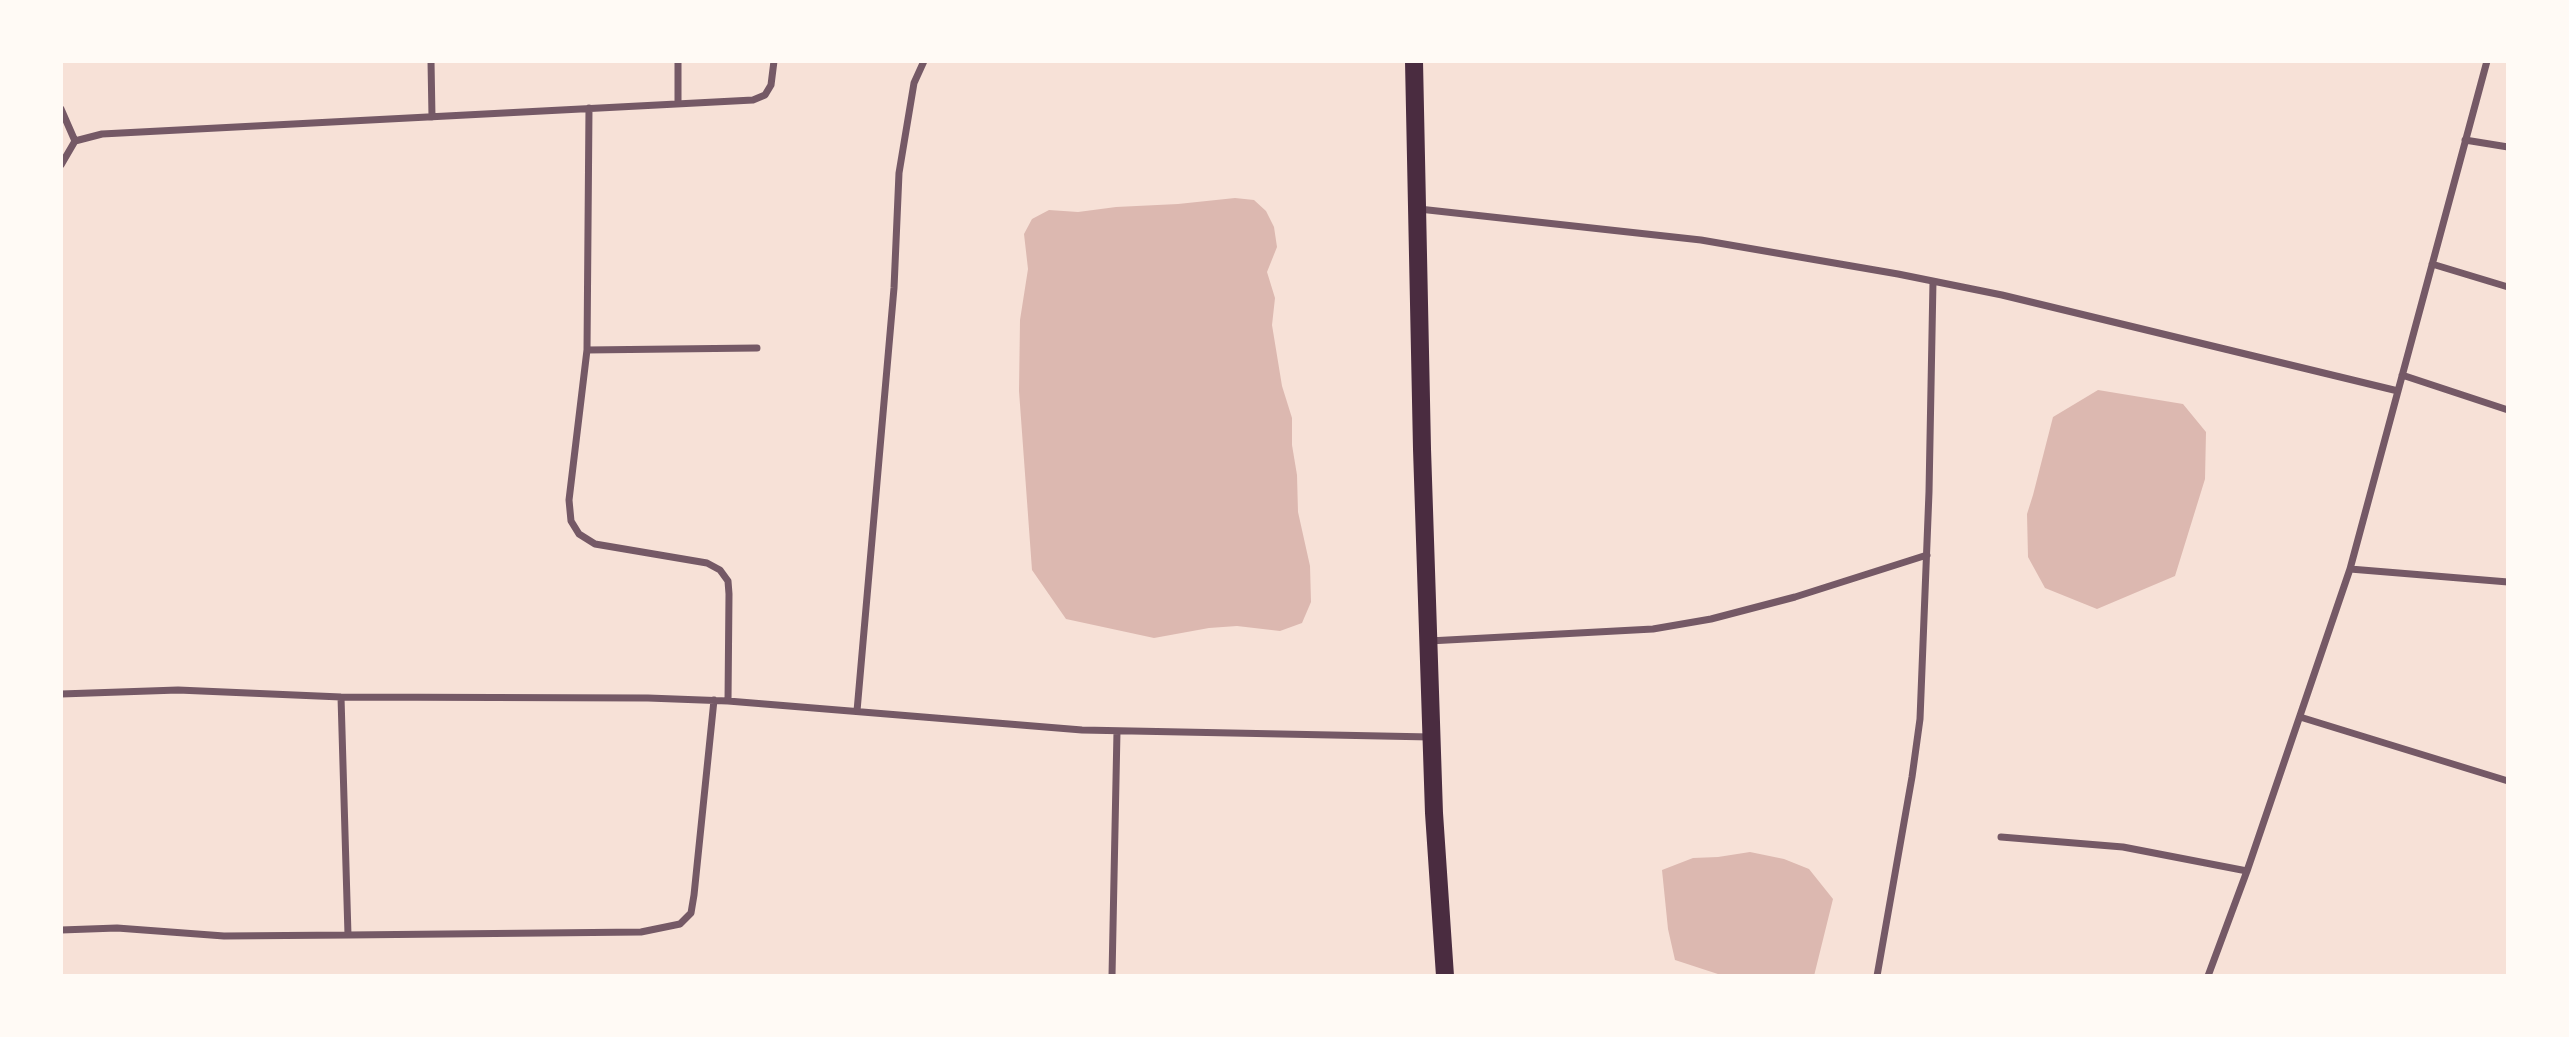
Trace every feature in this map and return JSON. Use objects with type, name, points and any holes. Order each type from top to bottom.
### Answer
[{"type":"main road","points":[[1414,61],[1428,641],[1445,976]]},
{"type":"street","points":[[431,61],[432,117]]},
{"type":"street","points":[[678,61],[678,103]]},
{"type":"street","points":[[61,164],[75,141],[102,134],[753,100],[765,95],[771,85],[774,61]]},
{"type":"street","points":[[857,711],[894,288],[899,173],[914,83],[924,61]]},
{"type":"street","points":[[2208,976],[2247,871],[2350,569],[2487,61]]},
{"type":"street","points":[[589,108],[587,350],[569,500],[571,521],[579,534],[595,544],[707,563],[720,570],[728,582],[729,594],[728,701]]},
{"type":"street","points":[[61,109],[75,141]]},
{"type":"street","points":[[2465,140],[2508,147]]},
{"type":"street","points":[[1418,209],[1701,240],[1933,281],[2002,295],[2398,391]]},
{"type":"street","points":[[2432,264],[2508,286]]},
{"type":"street","points":[[1877,976],[1920,719],[1927,555],[1933,281]]},
{"type":"street","points":[[587,350],[757,348]]},
{"type":"street","points":[[2402,374],[2508,410]]},
{"type":"street","points":[[1428,641],[1653,629],[1711,619],[1795,597],[1927,555]]},
{"type":"street","points":[[2350,569],[2508,582]]},
{"type":"street","points":[[61,694],[178,690],[341,697],[714,700],[1082,730],[1432,737]]},
{"type":"street","points":[[341,697],[348,935]]},
{"type":"street","points":[[61,930],[117,928],[224,936],[348,935],[641,932],[680,924],[691,913],[694,895],[714,700]]},
{"type":"street","points":[[2300,717],[2508,781]]},
{"type":"street","points":[[1112,976],[1118,731]]},
{"type":"street","points":[[2001,837],[2123,847],[2247,871]]},
{"type":"shaded area","points":[[1235,198],[1254,200],[1266,211],[1274,227],[1277,247],[1267,272],[1275,298],[1272,325],[1282,386],[1292,418],[1298,512],[1310,566],[1311,602],[1302,623],[1280,631],[1237,626],[1154,638],[1066,619],[1032,570],[1019,391],[1020,320],[1028,269],[1024,234],[1032,219],[1049,210],[1078,212]]},
{"type":"shaded area","points":[[2098,390],[2183,404],[2206,432],[2205,479],[2175,576],[2097,609],[2045,588],[2028,557],[2027,514],[2053,417]]},
{"type":"shaded area","points":[[1750,852],[1784,859],[1809,869],[1833,899],[1814,976],[1724,976],[1675,960],[1668,929],[1662,870],[1693,858]]}]
